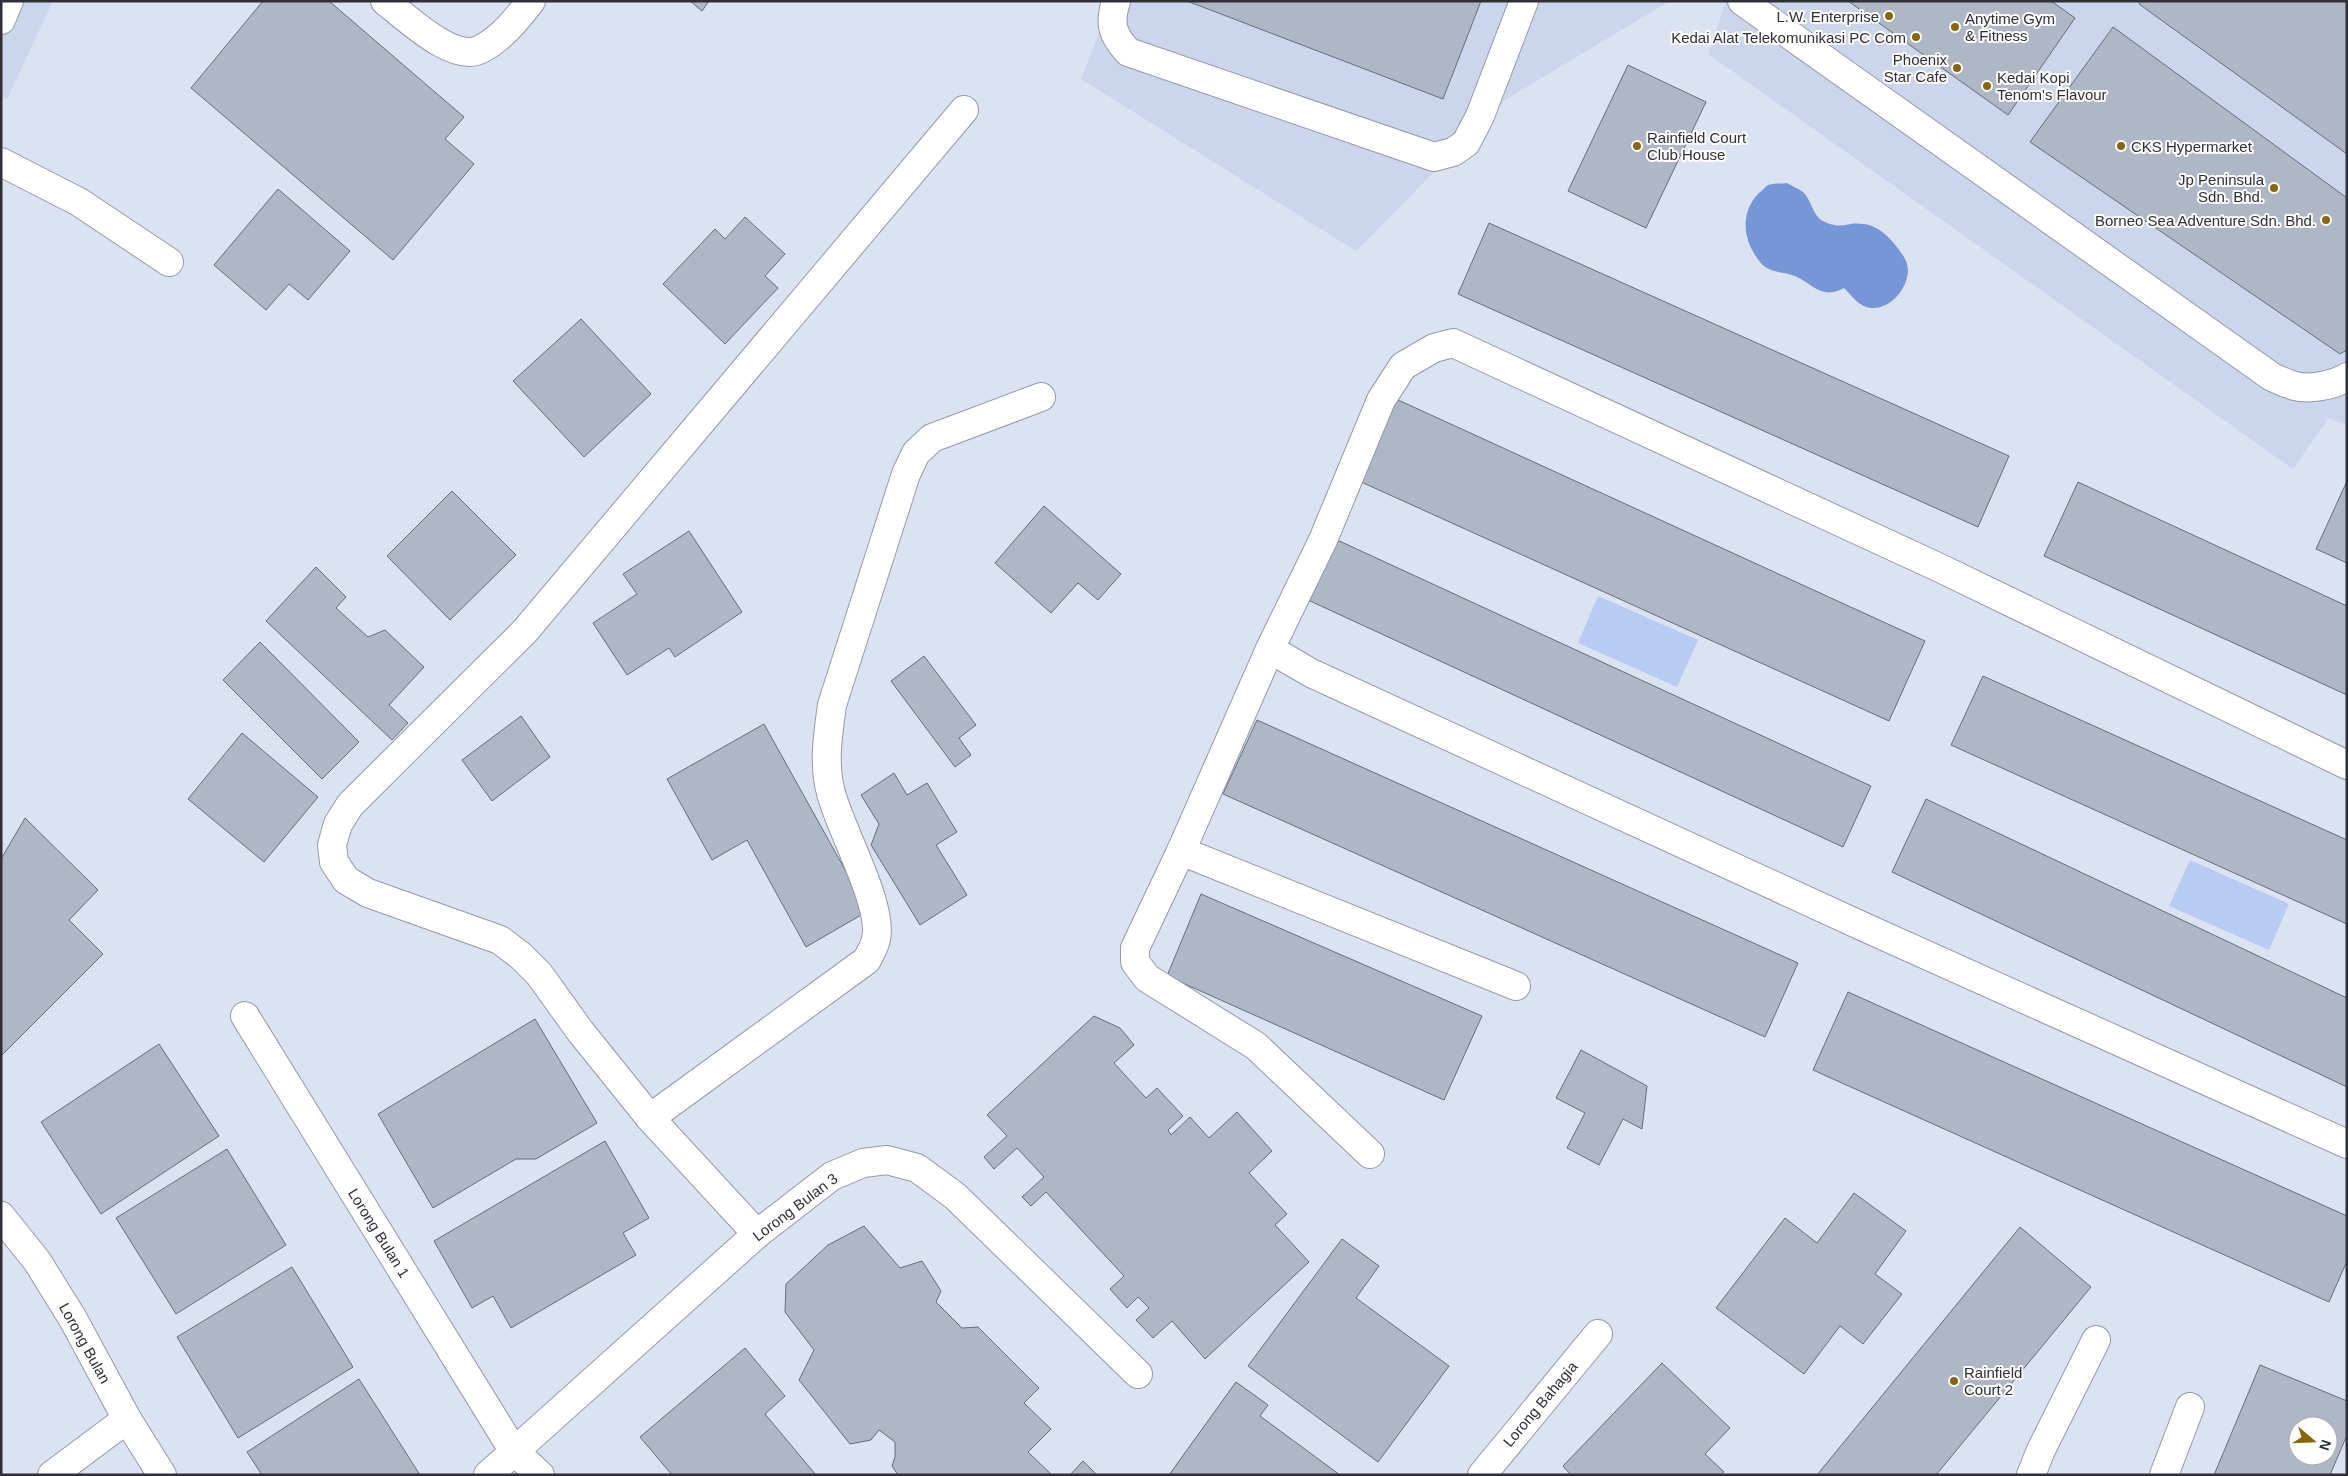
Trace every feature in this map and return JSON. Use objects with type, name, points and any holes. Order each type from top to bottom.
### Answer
[{"type":"street","points":[[1,20],[9,1]]},
{"type":"street","points":[[385,1],[439,42],[458,52],[480,50],[506,32],[531,1]]},
{"type":"street","points":[[1116,1],[1111,24],[1116,39],[1128,52],[1434,157],[1453,152],[1466,143],[1480,116],[1524,1]]},
{"type":"street","points":[[1742,1],[2272,377],[2296,387],[2314,386],[2342,380],[2347,377]]},
{"type":"street","points":[[757,1234],[650,1118],[580,1031],[539,974],[520,956],[500,940],[368,893],[346,880],[334,862],[332,845],[338,824],[350,806],[525,631],[964,110]]},
{"type":"street","points":[[1,162],[79,202],[170,262]]},
{"type":"street","points":[[1370,1154],[1256,1046],[1147,978],[1135,962],[1135,948],[1181,851],[1270,649],[1323,540],[1381,400],[1403,366],[1434,348],[1452,343],[1942,569],[2347,765]]},
{"type":"street","points":[[650,1118],[867,960],[876,939],[877,921],[868,890],[830,793],[827,736],[832,706],[906,474],[916,453],[932,438],[1041,396]]},
{"type":"street","points":[[1270,649],[1311,673],[1791,894],[2347,1144]]},
{"type":"street","points":[[1181,851],[1516,986]]},
{"type":"street","name":"Lorong Bulan 1","points":[[245,1016],[513,1450],[540,1475]]},
{"type":"street","name":"Lorong Bulan 3","points":[[488,1475],[513,1450],[757,1234],[832,1176],[863,1163],[887,1160],[917,1168],[955,1196],[1138,1374]]},
{"type":"street","name":"Lorong Bulan","points":[[1,1216],[42,1269],[127,1419],[162,1475]]},
{"type":"street","name":"Lorong Bahagia","points":[[1482,1475],[1598,1334]]},
{"type":"street","points":[[2031,1475],[2041,1450],[2096,1340]]},
{"type":"street","points":[[2164,1475],[2190,1407]]},
{"type":"street","points":[[52,1475],[127,1419]]},
{"type":"shaded area","points":[[1,1],[53,1],[7,99],[1,97]]},
{"type":"shaded area","points":[[1111,1],[1670,1],[1505,100],[1356,251],[1081,79]]},
{"type":"shaded area","points":[[1726,1],[2347,1],[2347,425],[2329,418],[2293,469],[2290,467],[1708,54]]},
{"type":"shaded area","points":[[1598,596],[1698,640],[1677,687],[1578,643]]},
{"type":"shaded area","points":[[2190,860],[2289,904],[2269,950],[2169,906]]},
{"type":"water","points":[[1787,183],[1804,193],[1817,216],[1823,221],[1840,226],[1858,223],[1870,225],[1892,241],[1904,257],[1908,274],[1906,282],[1895,298],[1888,304],[1880,307],[1871,308],[1863,306],[1844,288],[1824,292],[1795,276],[1768,269],[1760,262],[1754,254],[1747,236],[1746,218],[1748,209],[1759,193],[1768,185]]},
{"type":"building","points":[[263,1],[329,1],[464,117],[445,139],[474,164],[393,260],[191,88]]},
{"type":"building","points":[[690,1],[709,1],[702,11]]},
{"type":"building","points":[[1187,1],[1481,1],[1443,99]]},
{"type":"building","points":[[1848,1],[2051,1],[2075,18],[2008,115]]},
{"type":"building","points":[[2141,1],[2347,1],[2347,154],[2139,4]]},
{"type":"building","points":[[2113,27],[2347,198],[2347,350],[2340,354],[2030,142]]},
{"type":"building","name":"Rainfield Court Club House","points":[[1628,65],[1706,102],[1646,228],[1568,191]]},
{"type":"building","points":[[278,189],[350,251],[308,300],[289,284],[266,310],[214,265]]},
{"type":"building","points":[[745,217],[785,254],[765,276],[778,288],[725,344],[663,284],[715,229],[725,239]]},
{"type":"building","points":[[1489,223],[2009,456],[1978,527],[1458,294]]},
{"type":"building","points":[[581,319],[651,394],[584,457],[513,381]]},
{"type":"building","points":[[1396,399],[1925,641],[1889,721],[1359,481]]},
{"type":"building","points":[[2347,481],[2347,563],[2316,549]]},
{"type":"building","points":[[2078,482],[2347,606],[2347,695],[2044,556]]},
{"type":"building","points":[[452,491],[516,555],[450,620],[387,556]]},
{"type":"building","points":[[1044,506],[1121,574],[1098,600],[1078,583],[1051,613],[995,563]]},
{"type":"building","points":[[689,531],[742,612],[675,657],[669,648],[627,675],[593,623],[637,594],[623,574]]},
{"type":"building","points":[[1335,539],[1871,786],[1843,847],[1308,600]]},
{"type":"building","points":[[316,567],[346,597],[336,608],[368,637],[385,630],[424,667],[389,705],[408,723],[392,740],[266,621]]},
{"type":"building","points":[[260,642],[359,742],[322,779],[223,680]]},
{"type":"building","points":[[924,656],[976,725],[959,738],[971,755],[955,767],[891,681]]},
{"type":"building","points":[[1983,676],[2347,840],[2347,924],[1951,745]]},
{"type":"building","points":[[521,716],[550,757],[492,801],[462,760]]},
{"type":"building","points":[[1257,720],[1798,963],[1765,1037],[1223,794]]},
{"type":"building","points":[[764,724],[868,911],[806,947],[747,840],[712,860],[667,779]]},
{"type":"building","points":[[242,733],[318,797],[264,862],[188,799]]},
{"type":"building","points":[[894,773],[907,795],[927,783],[957,832],[936,845],[967,895],[920,925],[871,845],[879,824],[861,795]]},
{"type":"building","points":[[1926,799],[2347,998],[2347,1087],[1892,872]]},
{"type":"building","points":[[25,818],[98,890],[69,920],[103,954],[1,1056],[1,859]]},
{"type":"building","points":[[1201,894],[1482,1016],[1444,1100],[1167,976]]},
{"type":"building","points":[[1848,992],[2347,1216],[2347,1261],[2329,1302],[1813,1070]]},
{"type":"building","points":[[1094,1016],[1120,1028],[1134,1045],[1114,1063],[1146,1098],[1157,1088],[1183,1116],[1168,1130],[1171,1135],[1190,1117],[1209,1138],[1237,1112],[1272,1151],[1249,1173],[1287,1214],[1275,1225],[1309,1262],[1205,1359],[1172,1321],[1153,1338],[1136,1320],[1149,1308],[1138,1297],[1127,1308],[1110,1289],[1124,1276],[1046,1192],[1031,1206],[1022,1197],[1044,1177],[1017,1148],[994,1169],[984,1157],[1007,1136],[987,1115]]},
{"type":"building","points":[[535,1019],[597,1123],[536,1159],[516,1159],[433,1208],[378,1114]]},
{"type":"building","points":[[159,1044],[219,1136],[101,1214],[41,1122]]},
{"type":"building","points":[[1581,1050],[1647,1086],[1642,1129],[1623,1119],[1599,1165],[1567,1148],[1585,1113],[1556,1098]]},
{"type":"building","points":[[605,1141],[649,1218],[623,1233],[636,1255],[511,1328],[493,1296],[472,1308],[434,1241]]},
{"type":"building","points":[[227,1149],[286,1245],[176,1314],[116,1218]]},
{"type":"building","points":[[1854,1193],[1906,1231],[1875,1274],[1902,1294],[1863,1344],[1840,1326],[1804,1374],[1716,1308],[1785,1218],[1817,1243]]},
{"type":"building","points":[[864,1226],[900,1268],[922,1261],[941,1291],[936,1302],[962,1328],[978,1327],[1039,1388],[1024,1403],[1051,1429],[1028,1452],[1052,1475],[898,1475],[892,1466],[895,1457],[895,1442],[879,1430],[871,1440],[850,1444],[799,1380],[814,1350],[785,1312],[786,1284],[828,1245]]},
{"type":"building","name":"Rainfield Court 2","points":[[2020,1227],[2091,1287],[1936,1475],[1817,1475]]},
{"type":"building","points":[[1342,1239],[1379,1266],[1356,1298],[1449,1366],[1378,1462],[1248,1366]]},
{"type":"building","points":[[292,1267],[353,1367],[238,1438],[177,1337]]},
{"type":"building","points":[[745,1348],[785,1396],[765,1414],[816,1475],[672,1475],[640,1437]]},
{"type":"building","points":[[1662,1363],[1730,1428],[1705,1454],[1724,1472],[1721,1475],[1571,1475],[1563,1466]]},
{"type":"building","points":[[2260,1365],[2347,1401],[2347,1435],[2338,1456],[2338,1416],[2288,1416],[2288,1466],[2334,1466],[2330,1475],[2214,1475]]},
{"type":"building","points":[[359,1379],[420,1475],[262,1475],[247,1452]]},
{"type":"building","points":[[1236,1382],[1268,1405],[1260,1416],[1340,1475],[1169,1475]]},
{"type":"building","points":[[1083,1461],[1097,1475],[1070,1475]]},
{"type":"place","name":"L.W. Enterprise","points":[[1889,16]]},
{"type":"place","name":"Anytime Gym & Fitness","points":[[1955,27]]},
{"type":"place","name":"Kedai Alat Telekomunikasi PC Com","points":[[1916,37]]},
{"type":"place","name":"Phoenix Star Cafe","points":[[1957,68]]},
{"type":"place","name":"Kedai Kopi Tenom's Flavour","points":[[1987,86]]},
{"type":"place","name":"Rainfield Court Club House","points":[[1637,146]]},
{"type":"place","name":"CKS Hypermarket","points":[[2121,146]]},
{"type":"place","name":"Jp Peninsula Sdn. Bhd.","points":[[2274,188]]},
{"type":"place","name":"Borneo Sea Adventure Sdn. Bhd.","points":[[2326,220]]},
{"type":"place","name":"Rainfield Court 2","points":[[1954,1381]]}]
